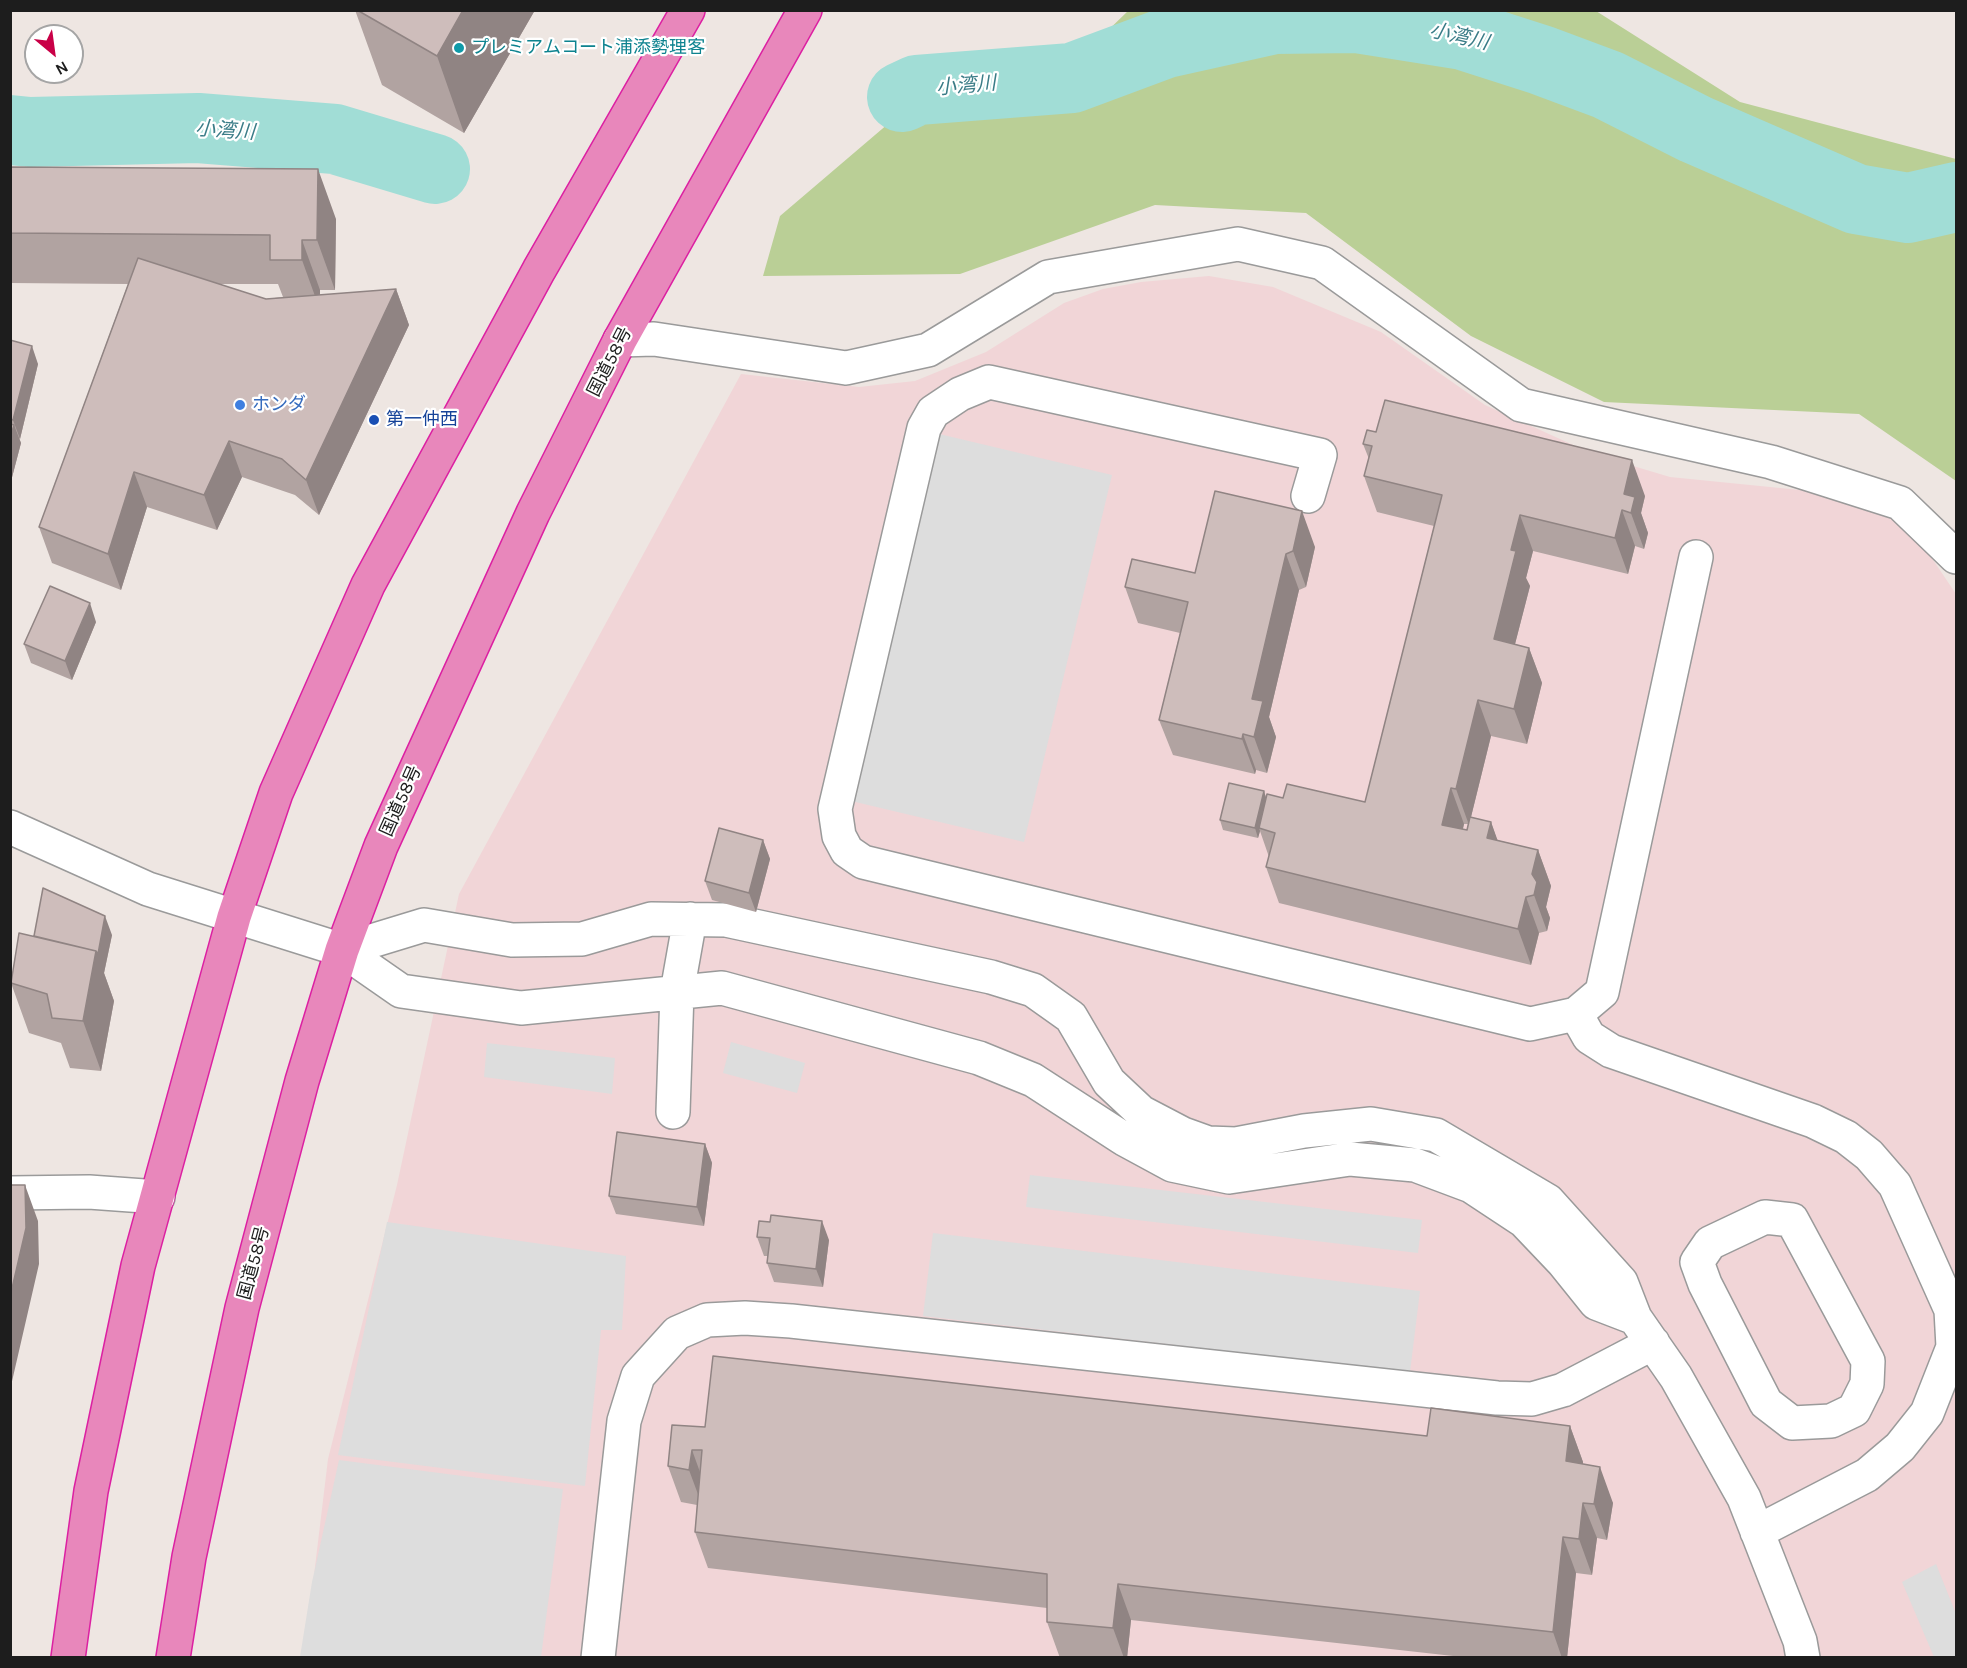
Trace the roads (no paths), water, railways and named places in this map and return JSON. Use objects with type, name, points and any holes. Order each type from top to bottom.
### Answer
[{"type":"highway","points":[[68,1658],[91,1491],[138,1266],[234,918],[276,793],[368,585],[539,270],[688,10]]},
{"type":"highway","name":"国道58号","points":[[173,1658],[189,1557],[242,1308],[302,1081],[342,950],[404,791],[533,513],[620,340],[805,10]]},
{"type":"street","points":[[620,340],[654,339],[846,368],[928,350],[1048,277],[1238,244],[1322,263],[1521,405],[1771,462],[1900,502],[1956,557]]},
{"type":"street","points":[[1308,496],[1320,455],[989,382],[960,394],[933,412],[924,428],[835,809],[847,851],[863,862],[1530,1024],[1576,1014],[1602,992],[1696,557]]},
{"type":"street","points":[[10,827],[148,889],[234,918],[342,950],[401,991],[521,1008],[722,988],[979,1058],[1033,1080],[1124,1139],[1172,1165],[1228,1177],[1350,1159],[1414,1166],[1471,1186],[1524,1221],[1563,1262],[1596,1303],[1644,1330]]},
{"type":"street","points":[[342,950],[424,926],[512,940],[582,939],[651,919],[726,920],[990,977],[1033,990],[1071,1017],[1109,1082],[1141,1112],[1183,1134],[1208,1143],[1236,1144],[1304,1131],[1371,1124],[1436,1135],[1548,1201],[1621,1282],[1644,1330],[1704,1426],[1744,1498],[1800,1641],[1803,1658]]},
{"type":"street","points":[[673,1112],[677,992],[690,919]]},
{"type":"street","points":[[1576,1014],[1589,1037],[1611,1051],[1813,1121],[1846,1137],[1869,1155],[1895,1185],[1951,1310],[1953,1347],[1927,1413],[1900,1448],[1867,1475],[1757,1533]]},
{"type":"street","points":[[10,1193],[89,1192],[158,1197]]},
{"type":"street","points":[[1765,1217],[1792,1220],[1868,1361],[1867,1384],[1854,1410],[1830,1421],[1792,1423],[1766,1403],[1697,1262],[1710,1243],[1765,1217]]},
{"type":"street","points":[[598,1658],[624,1421],[638,1376],[677,1333],[707,1320],[745,1318],[791,1321],[1486,1397],[1532,1400],[1563,1390],[1644,1330]]},
{"type":"waterway","name":"小湾川","points":[[902,97],[917,90],[1072,78],[1166,43],[1274,19],[1356,18],[1463,35],[1541,60],[1608,85],[1695,129],[1856,199],[1908,208],[1956,197]]},
{"type":"waterway","name":"小湾川","points":[[10,130],[30,132],[198,128],[335,139],[435,169]]},
{"type":"place","name":"プレミアムコート浦添勢理客","points":[[459,48]]},
{"type":"place","name":"ホンダ","points":[[240,405]]},
{"type":"place","name":"第一仲西","points":[[374,420]]}]
